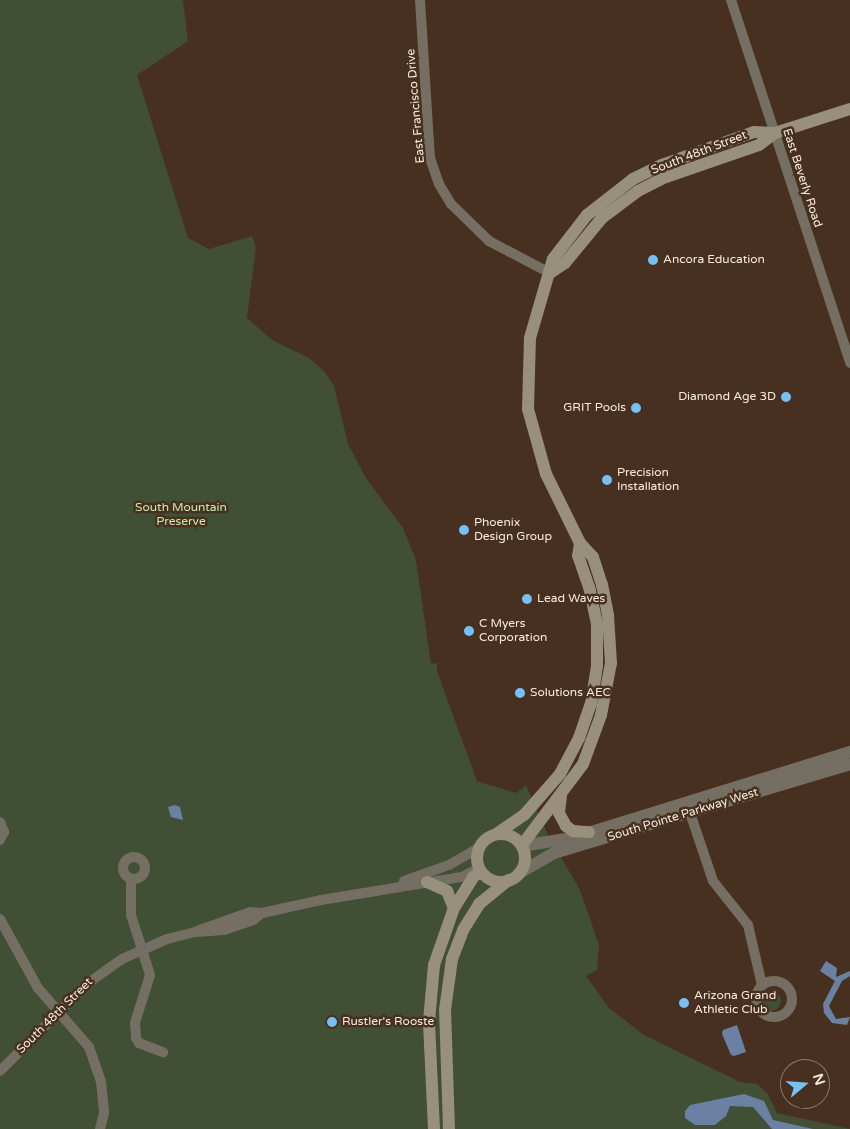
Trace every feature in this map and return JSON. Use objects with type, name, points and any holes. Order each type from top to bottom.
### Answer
[{"type":"main road","name":"South 48th Street","points":[[522,846],[576,777],[590,748],[606,698],[611,663],[608,615],[602,585],[593,557],[580,543],[546,474],[534,436],[527,396],[530,338],[553,259],[587,215],[633,180],[674,161],[754,132],[775,134],[850,109]]},
{"type":"main road","name":"South 48th Street","points":[[498,833],[525,814],[560,774],[579,738],[591,704],[597,666],[597,624],[590,590],[578,556],[580,543]]},
{"type":"main road","points":[[561,796],[559,813],[566,826],[573,831],[589,832]]},
{"type":"main road","points":[[449,1129],[445,1010],[452,959],[463,930],[479,904],[514,877],[524,863],[522,846],[512,836],[498,833],[486,838],[478,848],[480,870],[493,881],[514,877]]},
{"type":"main road","points":[[434,1129],[430,985],[440,944],[454,908],[480,870]]},
{"type":"main road","points":[[427,882],[447,891],[454,908]]},
{"type":"street","name":"East Francisco Drive","points":[[420,0],[430,158],[439,184],[456,210],[489,241],[550,274]]},
{"type":"street","name":"East Beverly Road","points":[[731,0],[850,363]]},
{"type":"street","name":"South Pointe Parkway West","points":[[514,877],[554,853],[850,752]]},
{"type":"street","name":"South Pointe Parkway West","points":[[522,846],[564,840],[850,764]]},
{"type":"street","points":[[688,808],[713,881],[739,912],[751,933],[762,985]]},
{"type":"street","points":[[0,822],[4,832],[0,840]]},
{"type":"street","name":"South 48th Street","points":[[383,888],[449,865],[478,848]]},
{"type":"street","name":"South 48th Street","points":[[0,1070],[58,1011],[98,974],[140,950],[196,932],[230,917],[250,912],[262,913],[383,888],[462,877],[480,870]]},
{"type":"street","points":[[131,880],[131,915],[140,950],[150,975],[136,1023],[136,1038],[139,1043],[163,1052]]},
{"type":"street","points":[[0,919],[22,964],[58,1011],[89,1047],[95,1061],[104,1113],[100,1129]]},
{"type":"green space","name":"South Mountain Preserve","points":[[0,0],[183,0],[188,41],[137,75],[188,238],[209,249],[252,236],[256,248],[247,318],[272,340],[309,358],[325,372],[334,386],[348,444],[366,478],[403,528],[416,560],[431,664],[437,663],[437,671],[477,781],[516,793],[526,785],[548,835],[580,890],[599,945],[597,970],[586,976],[609,1008],[644,1035],[740,1082],[757,1084],[767,1093],[777,1113],[850,1129],[0,1129]]},
{"type":"green space","points":[[771,991],[778,994],[781,1001],[778,1008],[771,1011],[764,1008],[761,1001],[764,994]]},
{"type":"water","points":[[175,805],[180,807],[183,820],[171,817],[168,807]]},
{"type":"water","points":[[826,961],[837,968],[836,977],[850,971],[850,976],[842,981],[829,1006],[836,1019],[850,1017],[847,1025],[832,1023],[824,1013],[823,1004],[835,981],[820,971]]},
{"type":"water","points":[[737,1025],[746,1052],[734,1056],[731,1055],[722,1034],[723,1030]]},
{"type":"water","points":[[744,1094],[764,1101],[773,1120],[813,1129],[772,1129],[753,1107],[730,1106],[726,1116],[715,1125],[695,1125],[685,1118],[685,1111],[690,1105]]},
{"type":"place","name":"Ancora Education","points":[[653,260]]},
{"type":"place","name":"Diamond Age 3D","points":[[786,397]]},
{"type":"place","name":"GRIT Pools","points":[[636,408]]},
{"type":"place","name":"Precision Installation","points":[[607,480]]},
{"type":"place","name":"Phoenix Design Group","points":[[464,530]]},
{"type":"place","name":"Lead Waves","points":[[527,599]]},
{"type":"place","name":"C Myers Corporation","points":[[469,631]]},
{"type":"place","name":"Solutions AEC","points":[[520,693]]},
{"type":"place","name":"Arizona Grand Athletic Club","points":[[684,1003]]},
{"type":"place","name":"Rustler's Rooste","points":[[332,1022]]}]
